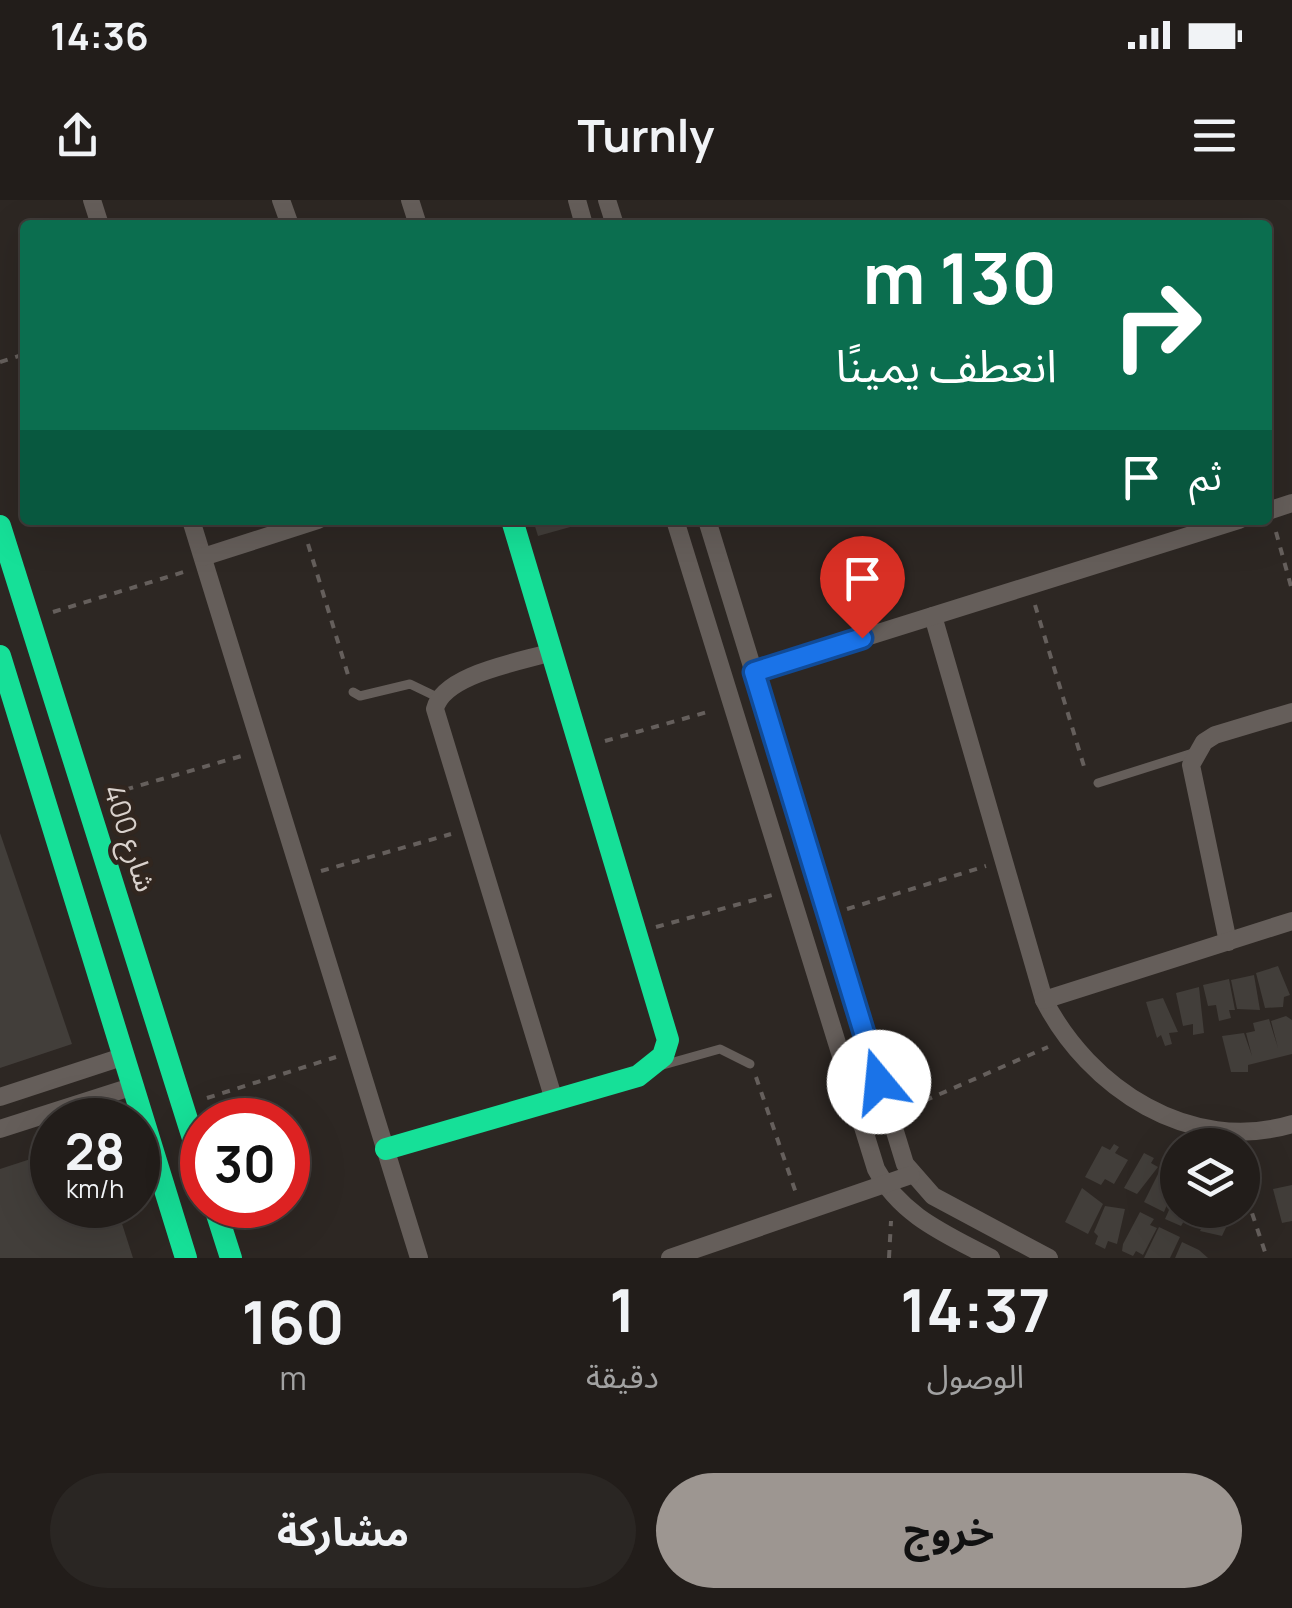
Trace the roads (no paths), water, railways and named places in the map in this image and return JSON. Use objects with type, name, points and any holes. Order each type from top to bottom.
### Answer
[{"type":"street","points":[[193,525],[419,1258]]},
{"type":"street","points":[[204,561],[304,525]]},
{"type":"street","points":[[386,1150],[651,1069],[663,1056],[668,1040],[514,525]]},
{"type":"street","points":[[677,525],[870,1151],[889,1191],[920,1219],[991,1258]]},
{"type":"street","points":[[709,525],[889,1116],[911,1175],[933,1196],[1048,1258]]},
{"type":"street","points":[[754,672],[1223,525]]},
{"type":"street","name":"شارع 400","points":[[0,526],[181,1098]]},
{"type":"street","points":[[933,616],[1044,1000],[1066,1038],[1110,1084],[1164,1116],[1225,1131],[1268,1132],[1292,1124]]},
{"type":"street","points":[[552,652],[456,682],[438,697],[437,721],[554,1100]]},
{"type":"street","points":[[0,656],[186,1258]]},
{"type":"street","points":[[1228,942],[1190,778],[1196,752],[1215,735],[1292,712]]},
{"type":"street","points":[[1044,1000],[1292,921]]},
{"type":"street","points":[[0,1097],[164,1044]]},
{"type":"street","points":[[0,1130],[134,1086]]},
{"type":"street","points":[[670,1258],[802,1213],[889,1191],[911,1175]]},
{"type":"street","points":[[221,1228],[231,1258]]},
{"type":"lane","points":[[353,692],[360,696],[410,684],[438,697]]},
{"type":"lane","points":[[1098,783],[1196,752]]},
{"type":"lane","points":[[651,1069],[720,1049],[750,1064]]}]
